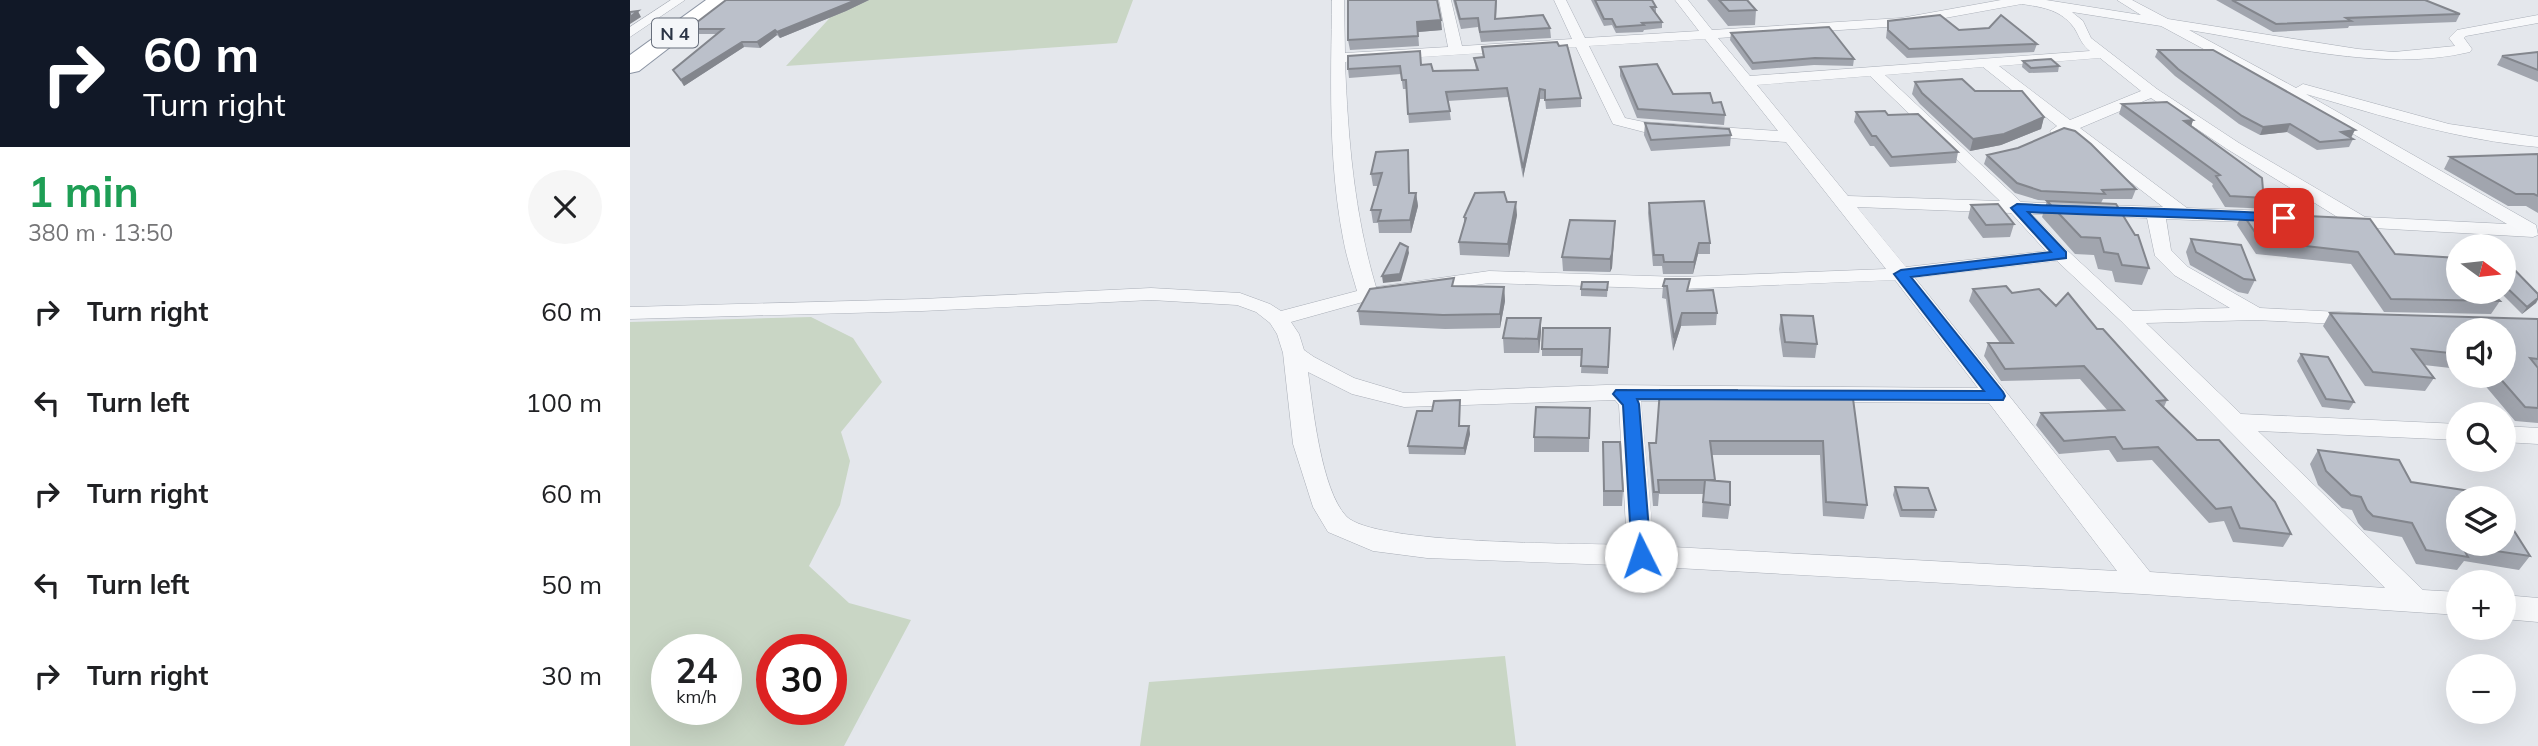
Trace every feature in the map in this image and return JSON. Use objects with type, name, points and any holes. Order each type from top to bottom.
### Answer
[{"type":"highway","name":"N 4","points":[[630,46],[696,0]]},
{"type":"highway","name":"N 4","points":[[630,66],[720,0]]},
{"type":"street","points":[[630,33],[678,0]]},
{"type":"street","points":[[1338,0],[1338,58],[1347,194],[1353,240],[1368,294]]},
{"type":"street","points":[[1445,0],[1456,50]]},
{"type":"street","points":[[1560,0],[1619,121],[1644,127],[1791,137]]},
{"type":"street","points":[[1681,0],[1901,274],[2142,583]]},
{"type":"street","points":[[2123,0],[2268,78],[2536,233]]},
{"type":"street","points":[[1338,58],[1900,22],[2027,1],[2358,53],[2394,56],[2465,49],[2456,38],[2462,33],[2538,19]]},
{"type":"street","points":[[2027,1],[2075,18],[2082,28],[2085,40],[2152,92],[2233,146],[2361,223]]},
{"type":"street","points":[[1745,81],[2100,54]]},
{"type":"street","points":[[1986,63],[2180,212]]},
{"type":"street","points":[[1873,71],[1976,158],[2017,208],[2061,255],[2128,317],[2416,601]]},
{"type":"street","points":[[2268,78],[2424,122],[2516,141],[2538,142]]},
{"type":"street","points":[[2047,136],[2152,92]]},
{"type":"street","points":[[2516,141],[2538,150]]},
{"type":"street","points":[[1843,201],[2156,214],[2180,212],[2292,219]]},
{"type":"street","points":[[2156,214],[2162,251],[2181,271],[2255,314]]},
{"type":"street","points":[[2320,220],[2536,233]]},
{"type":"street","points":[[1278,319],[1368,294],[1489,277],[1556,278],[1640,284],[1901,274],[2061,255]]},
{"type":"street","points":[[630,313],[922,305],[1151,294],[1240,299],[1263,308],[1278,319],[1288,334],[1294,353],[1305,444],[1326,507],[1338,525],[1373,541],[1427,548],[1641,556],[2142,583],[2446,603]]},
{"type":"street","points":[[2128,317],[2255,314],[2385,320]]},
{"type":"street","points":[[1294,353],[1319,371],[1354,387],[1376,395],[1404,400],[1606,391],[1622,394],[1997,396]]},
{"type":"street","points":[[1622,394],[1631,404],[1641,556]]},
{"type":"street","points":[[2235,422],[2446,431]]},
{"type":"street","points":[[2516,435],[2538,436]]},
{"type":"street","points":[[2516,608],[2538,610]]},
{"type":"green space","points":[[846,0],[1133,0],[1117,43],[786,66]]},
{"type":"green space","points":[[811,317],[853,338],[882,382],[841,432],[850,461],[840,505],[809,566],[849,603],[911,620],[844,746],[630,746],[630,322]]},
{"type":"green space","points":[[1505,656],[1516,746],[1140,746],[1149,682]]},
{"type":"building","points":[[726,0],[856,0],[777,32],[775,30],[757,42],[742,42],[681,80],[673,70],[723,29],[688,29]]},
{"type":"building","points":[[1348,0],[1437,0],[1441,20],[1417,22],[1418,36],[1348,40]]},
{"type":"building","points":[[1455,0],[1496,0],[1495,19],[1543,15],[1550,28],[1480,32],[1478,18],[1460,19]]},
{"type":"building","points":[[1595,0],[1652,0],[1656,7],[1651,7],[1662,22],[1616,27],[1612,19],[1604,19]]},
{"type":"building","points":[[1719,0],[1747,0],[1756,10],[1729,11]]},
{"type":"building","points":[[2232,0],[2425,0],[2460,14],[2346,18],[2351,21],[2276,24]]},
{"type":"building","points":[[1940,15],[1959,30],[1989,28],[2001,15],[2037,44],[1909,49],[1888,30],[1888,21]]},
{"type":"building","points":[[1829,27],[1854,59],[1815,58],[1753,63],[1731,33]]},
{"type":"building","points":[[1557,42],[1559,46],[1567,45],[1581,98],[1545,100],[1545,90],[1540,89],[1523,168],[1507,88],[1446,92],[1450,111],[1408,114],[1406,80],[1402,80],[1400,66],[1348,69],[1348,56],[1420,51],[1421,65],[1431,64],[1433,71],[1478,70],[1474,58],[1484,57],[1482,47]]},
{"type":"building","points":[[2158,50],[2213,50],[2355,130],[2341,132],[2353,139],[2320,142],[2290,124],[2263,127],[2242,116],[2178,69]]},
{"type":"building","points":[[2538,52],[2538,70],[2502,56]]},
{"type":"building","points":[[2051,59],[2059,66],[2031,68],[2023,61]]},
{"type":"building","points":[[1657,64],[1673,94],[1710,93],[1713,103],[1721,102],[1725,115],[1638,109],[1620,67]]},
{"type":"building","points":[[1962,79],[1975,91],[2022,91],[2044,117],[2004,134],[1973,139],[1922,93],[1915,82]]},
{"type":"building","points":[[2167,102],[2193,120],[2184,121],[2262,178],[2263,190],[2287,189],[2301,200],[2230,196],[2216,176],[2220,175],[2122,104]]},
{"type":"building","points":[[1885,111],[1888,115],[1918,114],[1958,152],[1892,157],[1876,136],[1872,136],[1856,112]]},
{"type":"building","points":[[1645,123],[1729,129],[1731,135],[1651,140]]},
{"type":"building","points":[[2064,128],[2075,131],[2091,144],[2136,189],[2102,190],[2105,194],[2041,191],[2017,183],[1987,155],[2018,148]]},
{"type":"building","points":[[1408,150],[1409,193],[1416,193],[1410,220],[1378,221],[1381,210],[1371,210],[1382,173],[1371,174],[1376,152]]},
{"type":"building","points":[[2538,154],[2538,196],[2516,194],[2450,157]]},
{"type":"building","points":[[1504,192],[1507,202],[1516,202],[1508,244],[1459,242],[1466,218],[1464,217],[1475,193]]},
{"type":"building","points":[[1704,201],[1710,243],[1699,243],[1694,262],[1664,262],[1663,255],[1654,255],[1649,203]]},
{"type":"building","points":[[2047,201],[2116,204],[2135,235],[2138,235],[2149,268],[2122,265],[2118,254],[2104,252],[2100,238],[2081,237]]},
{"type":"building","points":[[1998,204],[2014,224],[1986,225],[1971,205]]},
{"type":"building","points":[[2242,213],[2370,219],[2395,254],[2446,257],[2446,300],[2391,299],[2358,252],[2261,241]]},
{"type":"building","points":[[1570,220],[1615,221],[1610,259],[1562,257]]},
{"type":"building","points":[[2191,239],[2241,245],[2255,280],[2244,279],[2196,252]]},
{"type":"building","points":[[1400,243],[1408,247],[1400,274],[1382,276]]},
{"type":"building","points":[[2516,271],[2538,294],[2538,298],[2527,307],[2516,296]]},
{"type":"building","points":[[1454,278],[1452,286],[1504,287],[1500,314],[1443,315],[1358,311],[1370,289]]},
{"type":"building","points":[[1665,279],[1690,279],[1687,291],[1713,290],[1717,313],[1682,313],[1674,338],[1667,286],[1663,286]]},
{"type":"building","points":[[1582,282],[1608,282],[1607,290],[1581,289]]},
{"type":"building","points":[[2006,286],[2012,293],[2039,289],[2056,306],[2068,293],[2097,329],[2103,329],[2167,400],[2157,401],[2197,440],[2219,440],[2275,502],[2291,534],[2240,528],[2231,507],[2216,509],[2158,447],[2123,449],[2115,437],[2064,441],[2041,413],[2124,410],[2084,366],[2005,369],[1988,343],[2013,343],[1973,289]]},
{"type":"building","points":[[2330,313],[2503,318],[2446,318],[2446,353],[2412,349],[2434,378],[2373,372]]},
{"type":"building","points":[[1781,315],[1813,316],[1817,344],[1785,342]]},
{"type":"building","points":[[1507,318],[1541,318],[1538,339],[1503,338]]},
{"type":"building","points":[[2516,318],[2538,319],[2538,359],[2530,358],[2538,368],[2538,408],[2525,407],[2508,388],[2516,388]]},
{"type":"building","points":[[1543,328],[1610,328],[1608,367],[1581,366],[1582,349],[1542,349]]},
{"type":"building","points":[[2301,354],[2328,357],[2354,402],[2326,399]]},
{"type":"building","points":[[1660,390],[1737,390],[1738,397],[1792,396],[1792,391],[1852,391],[1867,505],[1826,502],[1823,441],[1710,441],[1715,480],[1706,480],[1730,482],[1730,505],[1703,502],[1705,480],[1658,480],[1659,492],[1654,492],[1649,443],[1656,443]]},
{"type":"building","points":[[1460,400],[1459,426],[1469,426],[1464,448],[1408,446],[1417,411],[1432,411],[1434,401]]},
{"type":"building","points":[[1536,407],[1590,408],[1589,438],[1534,437]]},
{"type":"building","points":[[1603,442],[1620,442],[1623,491],[1604,491]]},
{"type":"building","points":[[2318,450],[2399,460],[2411,482],[2446,487],[2446,553],[2426,550],[2412,523],[2373,516],[2361,497],[2351,495],[2326,471]]},
{"type":"building","points":[[1895,487],[1928,488],[1936,510],[1902,510]]},
{"type":"building","points":[[2516,534],[2530,556],[2516,554]]},
{"type":"route","points":[[1641,556],[1631,404],[1622,394],[1997,396],[1901,274],[2061,255],[2017,208],[2156,214],[2180,212],[2284,218]]}]
